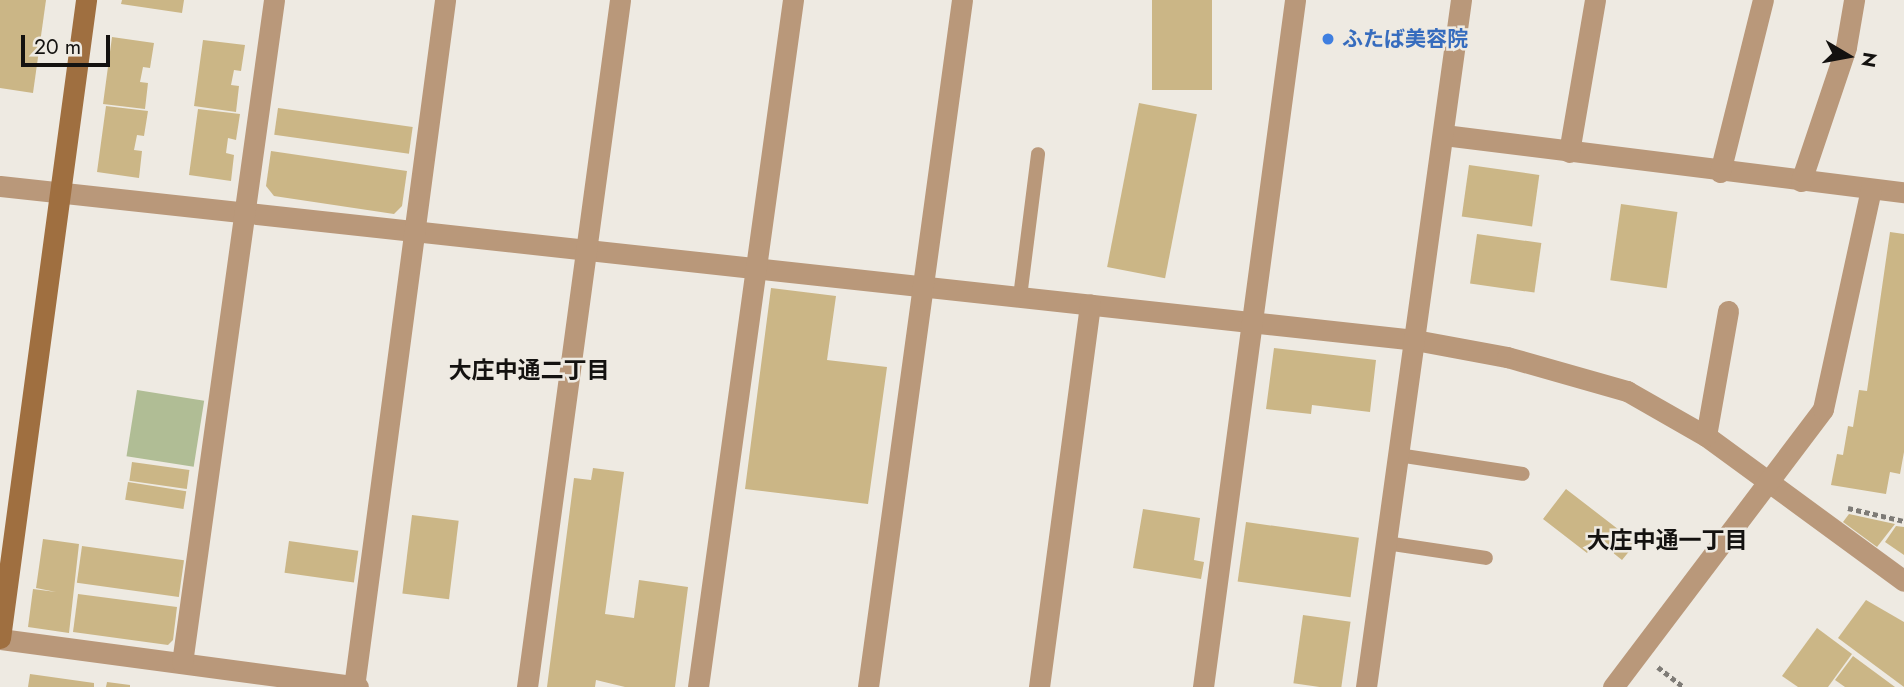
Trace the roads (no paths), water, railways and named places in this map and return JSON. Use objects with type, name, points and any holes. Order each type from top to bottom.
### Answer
[{"type":"street","points":[[86,0],[0,638],[182,663],[204,677],[355,687],[445,0]]},
{"type":"street","points":[[182,663],[274,0]]},
{"type":"street","points":[[527,687],[620,0]]},
{"type":"street","points":[[698,687],[759,269],[793,0]]},
{"type":"street","points":[[868,687],[962,0]]},
{"type":"street","points":[[1203,687],[1295,0]]},
{"type":"street","points":[[1366,687],[1461,0]]},
{"type":"street","points":[[1569,152],[1595,0]]},
{"type":"street","points":[[1720,172],[1763,0]]},
{"type":"street","points":[[1801,181],[1846,47],[1854,0]]},
{"type":"street","points":[[1444,135],[1720,172],[1904,192]]},
{"type":"street","points":[[0,186],[1251,321],[1415,340],[1507,357],[1627,391],[1706,436],[1771,480],[1904,581]]},
{"type":"street","points":[[1613,687],[1823,409],[1871,188]]},
{"type":"street","points":[[1039,687],[1090,304]]},
{"type":"street","points":[[1706,436],[1728,311]]},
{"type":"lane","points":[[1020,297],[1038,154]]},
{"type":"lane","points":[[1398,456],[1524,474]]},
{"type":"lane","points":[[1386,543],[1486,558]]},
{"type":"place","name":"ふたば美容院","points":[[1328,39]]},
{"type":"district","name":"大庄中通二丁目","points":[[529,370]]},
{"type":"district","name":"大庄中通一丁目","points":[[1667,540]]}]
